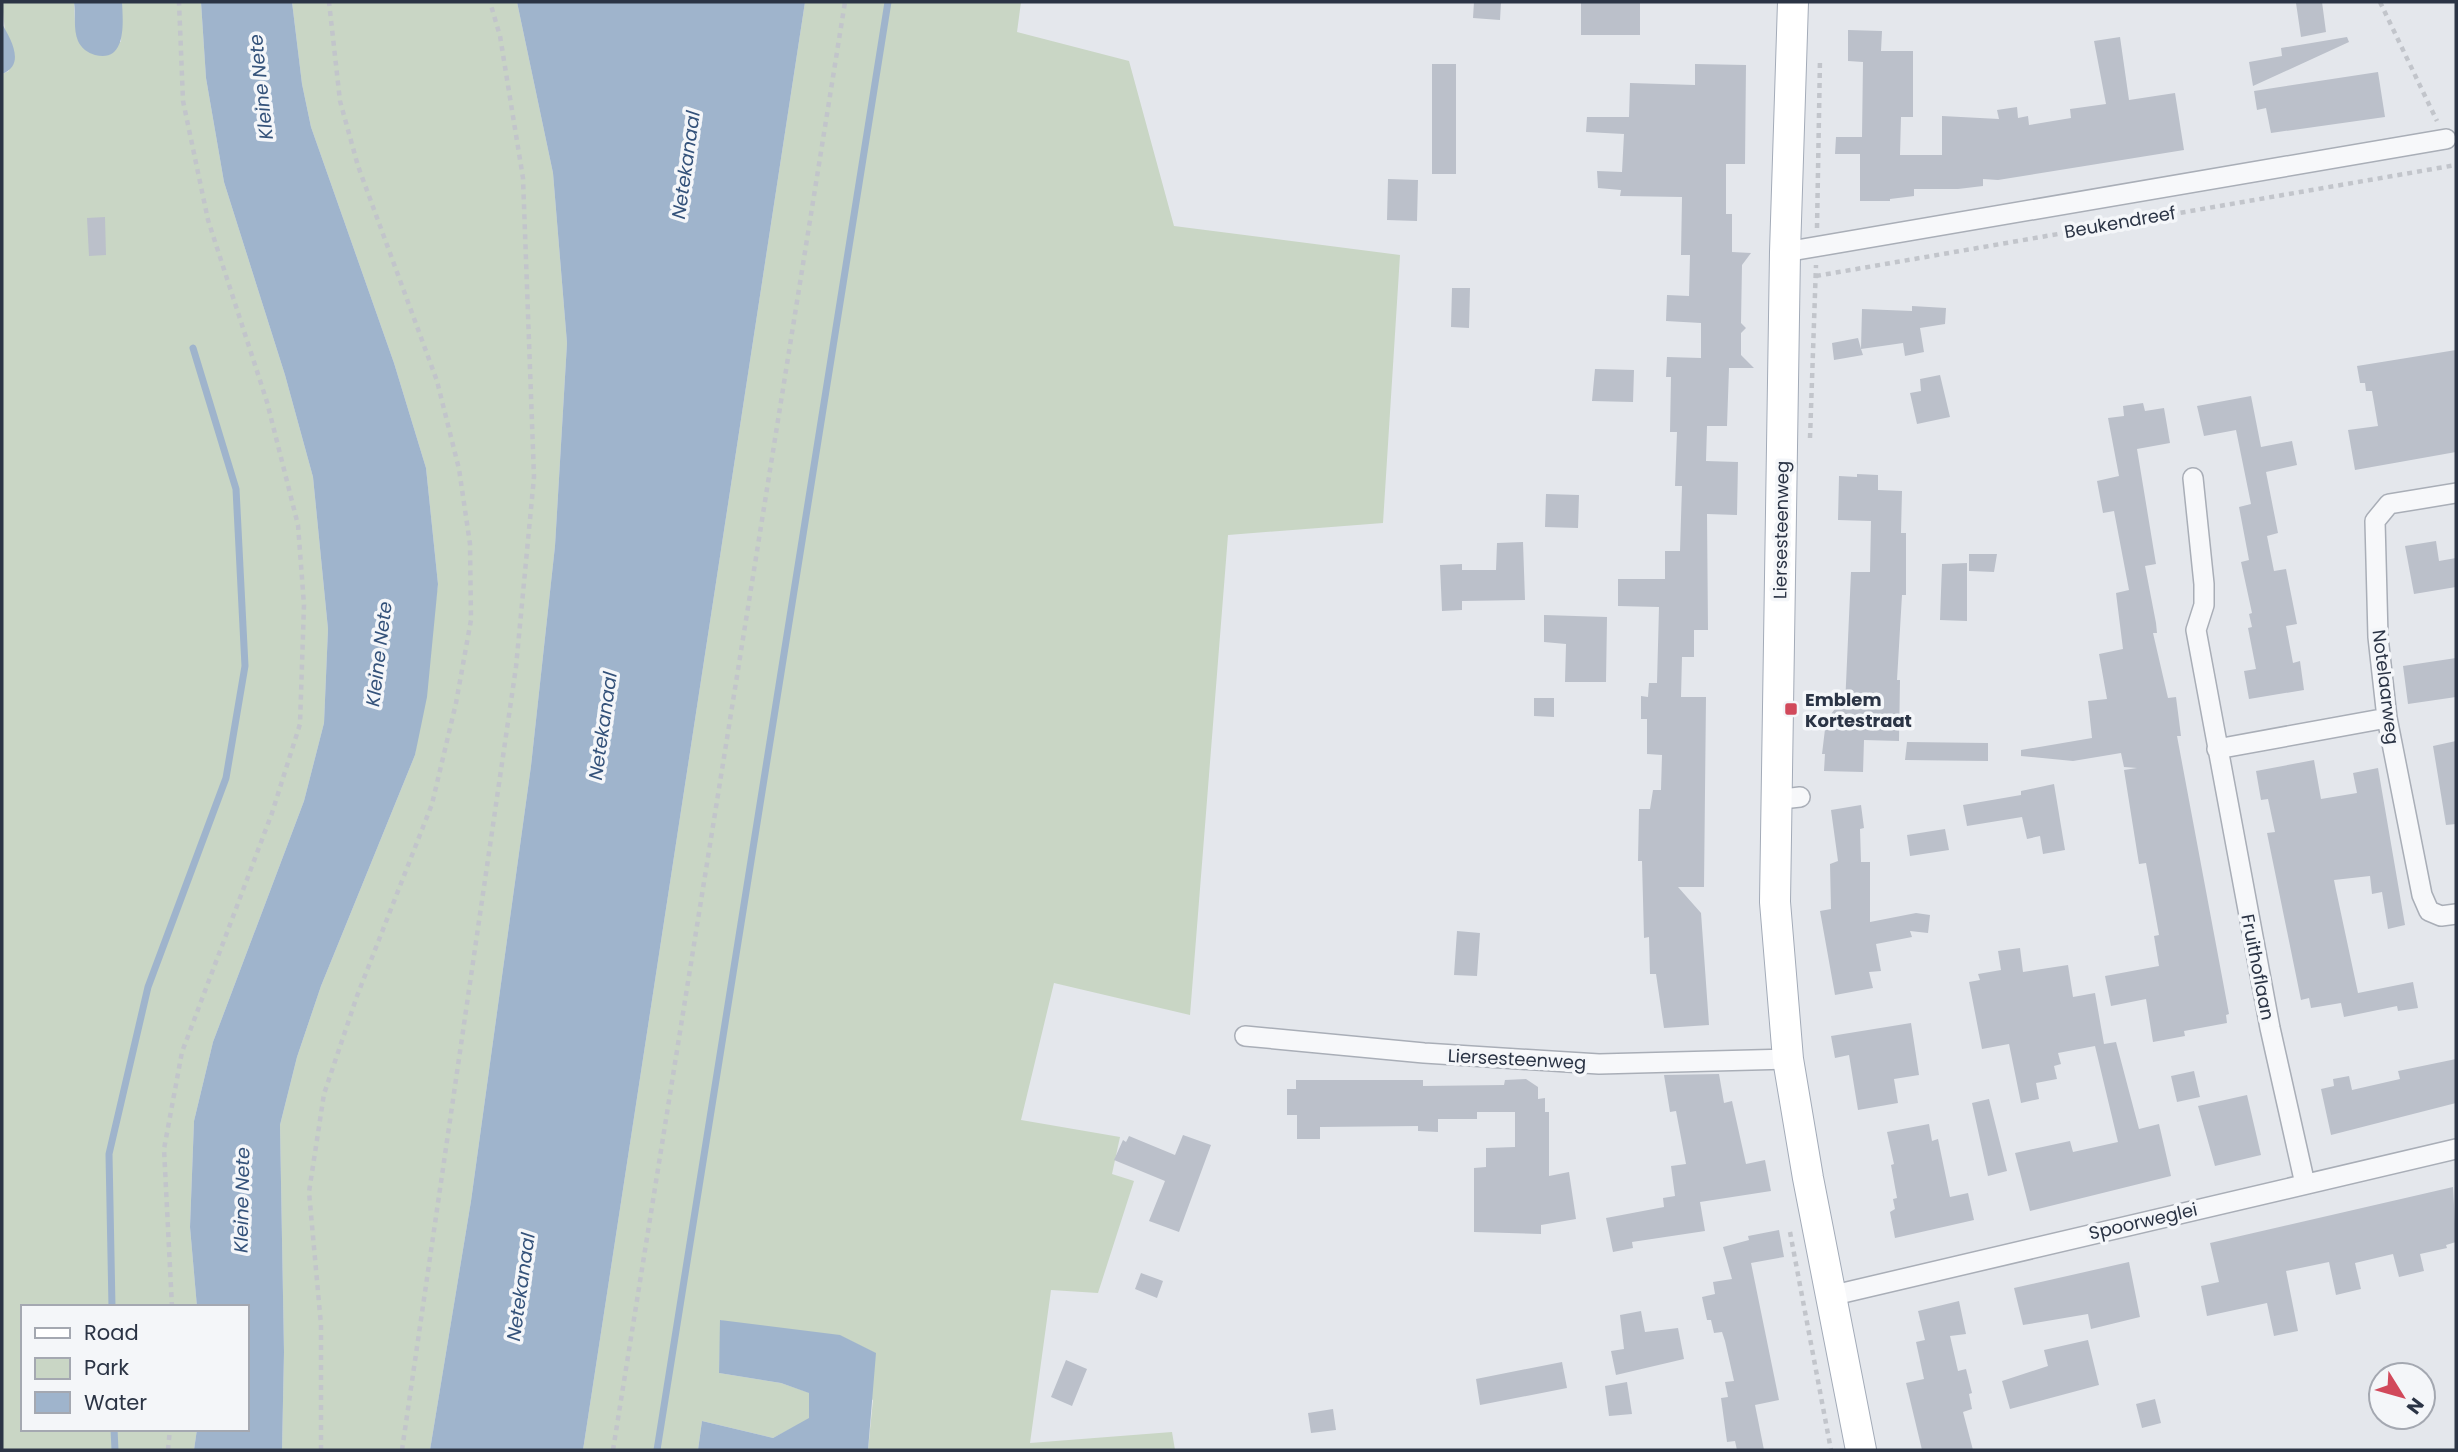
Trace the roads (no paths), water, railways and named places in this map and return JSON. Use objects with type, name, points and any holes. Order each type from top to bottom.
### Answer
[{"type":"main road","name":"Liersesteenweg","points":[[1793,2],[1784,282],[1787,798],[1775,902],[1788,1059],[1830,1296],[1861,1450]]},
{"type":"street","name":"Beukendreef","points":[[1785,252],[2446,139]]},
{"type":"street","name":"Fruithoflaan","points":[[2193,478],[2204,584],[2204,605],[2196,630],[2270,1028],[2305,1184]]},
{"type":"street","name":"Notelaarweg","points":[[2456,492],[2389,503],[2375,521],[2376,600],[2387,718],[2422,895],[2429,911],[2441,916],[2456,914]]},
{"type":"street","points":[[2217,749],[2387,718]]},
{"type":"street","name":"Liersesteenweg","points":[[1245,1036],[1424,1053],[1599,1064],[1788,1059]]},
{"type":"street","name":"Spoorweglei","points":[[1830,1296],[2456,1149]]},
{"type":"water","points":[[74,2],[122,2],[121,39],[113,53],[95,55],[81,46],[76,32]]},
{"type":"water","name":"Kleine Nete","points":[[201,2],[292,2],[302,84],[311,127],[394,363],[426,468],[438,584],[427,697],[415,755],[321,986],[297,1057],[280,1125],[284,1352],[282,1450],[194,1450],[197,1431],[248,1431],[248,1305],[197,1305],[190,1227],[194,1121],[213,1042],[304,801],[324,723],[328,629],[313,477],[285,375],[224,182],[206,78]]},
{"type":"water","name":"Netekanaal","points":[[517,2],[805,2],[583,1450],[430,1450],[471,1201],[531,766],[555,546],[567,343],[553,173]]},
{"type":"water","points":[[2,24],[12,44],[15,58],[9,70],[2,74]]},
{"type":"water","points":[[720,1320],[840,1335],[876,1353],[868,1450],[698,1450],[702,1421],[773,1438],[809,1418],[809,1393],[781,1383],[719,1373]]},
{"type":"waterway","points":[[657,1450],[888,2]]},
{"type":"waterway","points":[[112,1305],[109,1154],[148,987],[226,778],[245,666],[236,489],[193,348]]},
{"type":"waterway","points":[[114,1431],[115,1450]]},
{"type":"place","name":"Emblem Kortestraat","points":[[1791,709]]}]
